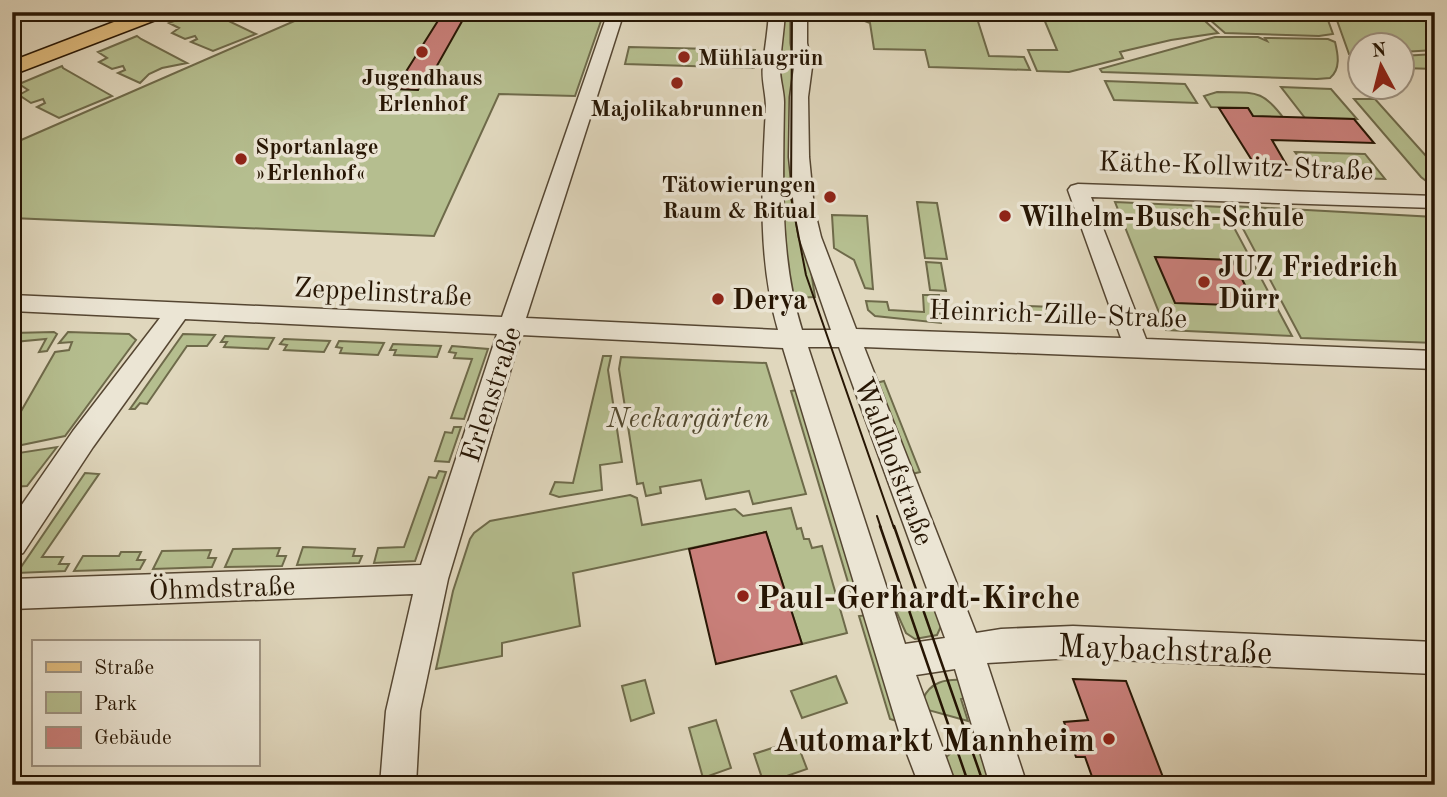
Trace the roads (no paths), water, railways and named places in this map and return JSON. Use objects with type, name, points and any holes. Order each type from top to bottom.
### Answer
[{"type":"main road","points":[[12,69],[159,12]]},
{"type":"street","name":"Erlenstraße","points":[[398,785],[403,711],[432,579],[511,327],[616,12]]},
{"type":"street","name":"Waldhofstraße","points":[[777,12],[776,43],[771,67],[775,97],[772,194],[774,247],[782,303],[919,738],[938,785]]},
{"type":"street","name":"Waldhofstraße","points":[[799,12],[799,43],[803,67],[799,121],[804,208],[831,301],[966,651],[1009,785]]},
{"type":"street","name":"Käthe-Kollwitz-Straße","points":[[1137,348],[1078,190],[1435,202]]},
{"type":"street","name":"Zeppelinstraße","points":[[12,303],[791,338]]},
{"type":"street","name":"Zeppelinstraße","points":[[12,315],[56,307]]},
{"type":"street","points":[[12,544],[83,439],[179,310]]},
{"type":"street","points":[[791,338],[847,337]]},
{"type":"street","name":"Heinrich-Zille-Straße","points":[[847,337],[1435,360]]},
{"type":"street","name":"Öhmdstraße","points":[[12,594],[432,579]]},
{"type":"street","name":"Maybachstraße","points":[[896,662],[1001,645],[1073,642],[1435,658]]},
{"type":"tram line","points":[[792,12],[791,197],[806,275],[894,528]]},
{"type":"tram line","points":[[877,516],[881,528]]},
{"type":"tram line","points":[[880,526],[969,785]]},
{"type":"tram line","points":[[894,526],[984,785]]},
{"type":"place","name":"Jugendhaus Erlenhof","points":[[422,52]]},
{"type":"place","name":"Mühlaugrün","points":[[684,57]]},
{"type":"place","name":"Majolikabrunnen","points":[[677,83]]},
{"type":"place","name":"Sportanlage »Erlenhof«","points":[[241,159]]},
{"type":"place","name":"Tätowierungen Raum & Ritual","points":[[830,197]]},
{"type":"place","name":"Wilhelm-Busch-Schule","points":[[1005,216]]},
{"type":"place","name":"JUZ Friedrich Dürr","points":[[1204,282]]},
{"type":"place","name":"Derya","points":[[718,299]]},
{"type":"place","name":"Paul-Gerhardt-Kirche","points":[[743,596]]},
{"type":"place","name":"Automarkt Mannheim","points":[[1109,739]]},
{"type":"park label","name":"Neckargärten","points":[[688,417]]}]
